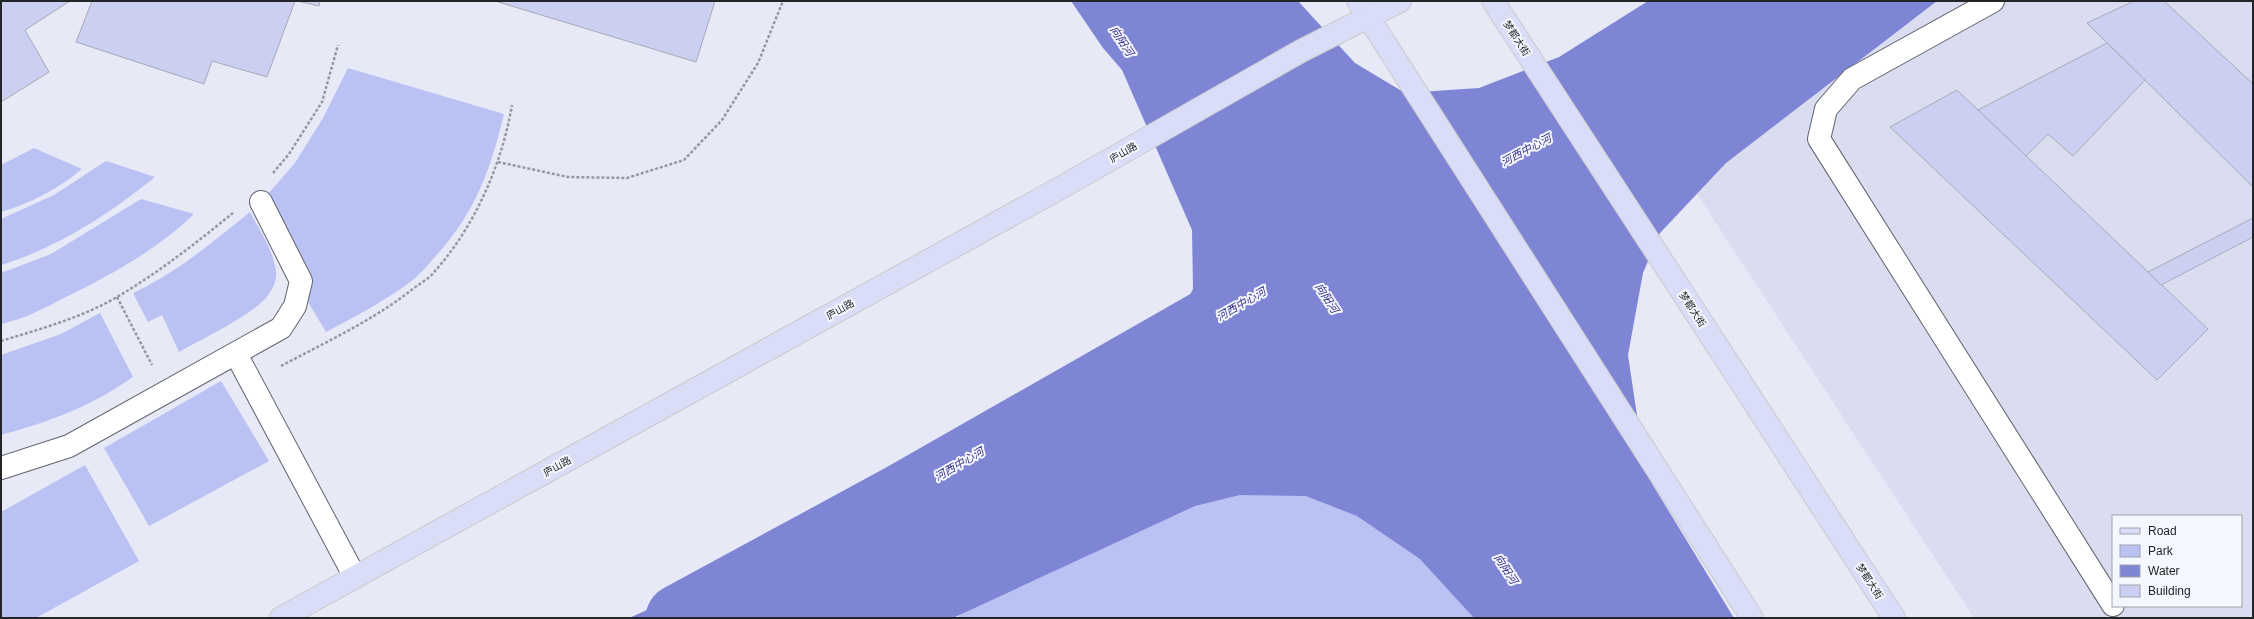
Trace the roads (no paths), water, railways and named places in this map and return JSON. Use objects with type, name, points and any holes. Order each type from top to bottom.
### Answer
[{"type":"main road","name":"庐山路","points":[[281,618],[1062,187],[1301,51],[1364,9],[1400,1]]},
{"type":"main road","name":"梦都大街","points":[[1495,4],[1894,618]]},
{"type":"main road","points":[[1364,9],[1395,61],[1548,297],[1752,618]]},
{"type":"street","points":[[1993,1],[1852,78],[1826,109],[1819,139],[2112,604]]},
{"type":"street","points":[[1,468],[69,446],[281,328],[295,306],[300,280],[261,202]]},
{"type":"street","points":[[236,354],[355,577]]},
{"type":"street","points":[[2114,607],[2121,618]]},
{"type":"water","name":"向阳河","points":[[1071,1],[1298,1],[1355,63],[1405,93],[1479,88],[1559,57],[1648,1],[1937,1],[1726,163],[1660,233],[1643,273],[1628,355],[1643,456],[1654,487],[1734,618],[1474,618],[1420,559],[1357,516],[1306,496],[1240,495],[1195,506],[953,618],[629,618],[1086,416],[1154,363],[1193,289],[1192,230],[1122,70],[1103,48]]},
{"type":"waterway","name":"河西中心河","points":[[679,618],[902,497],[1242,303]]}]
